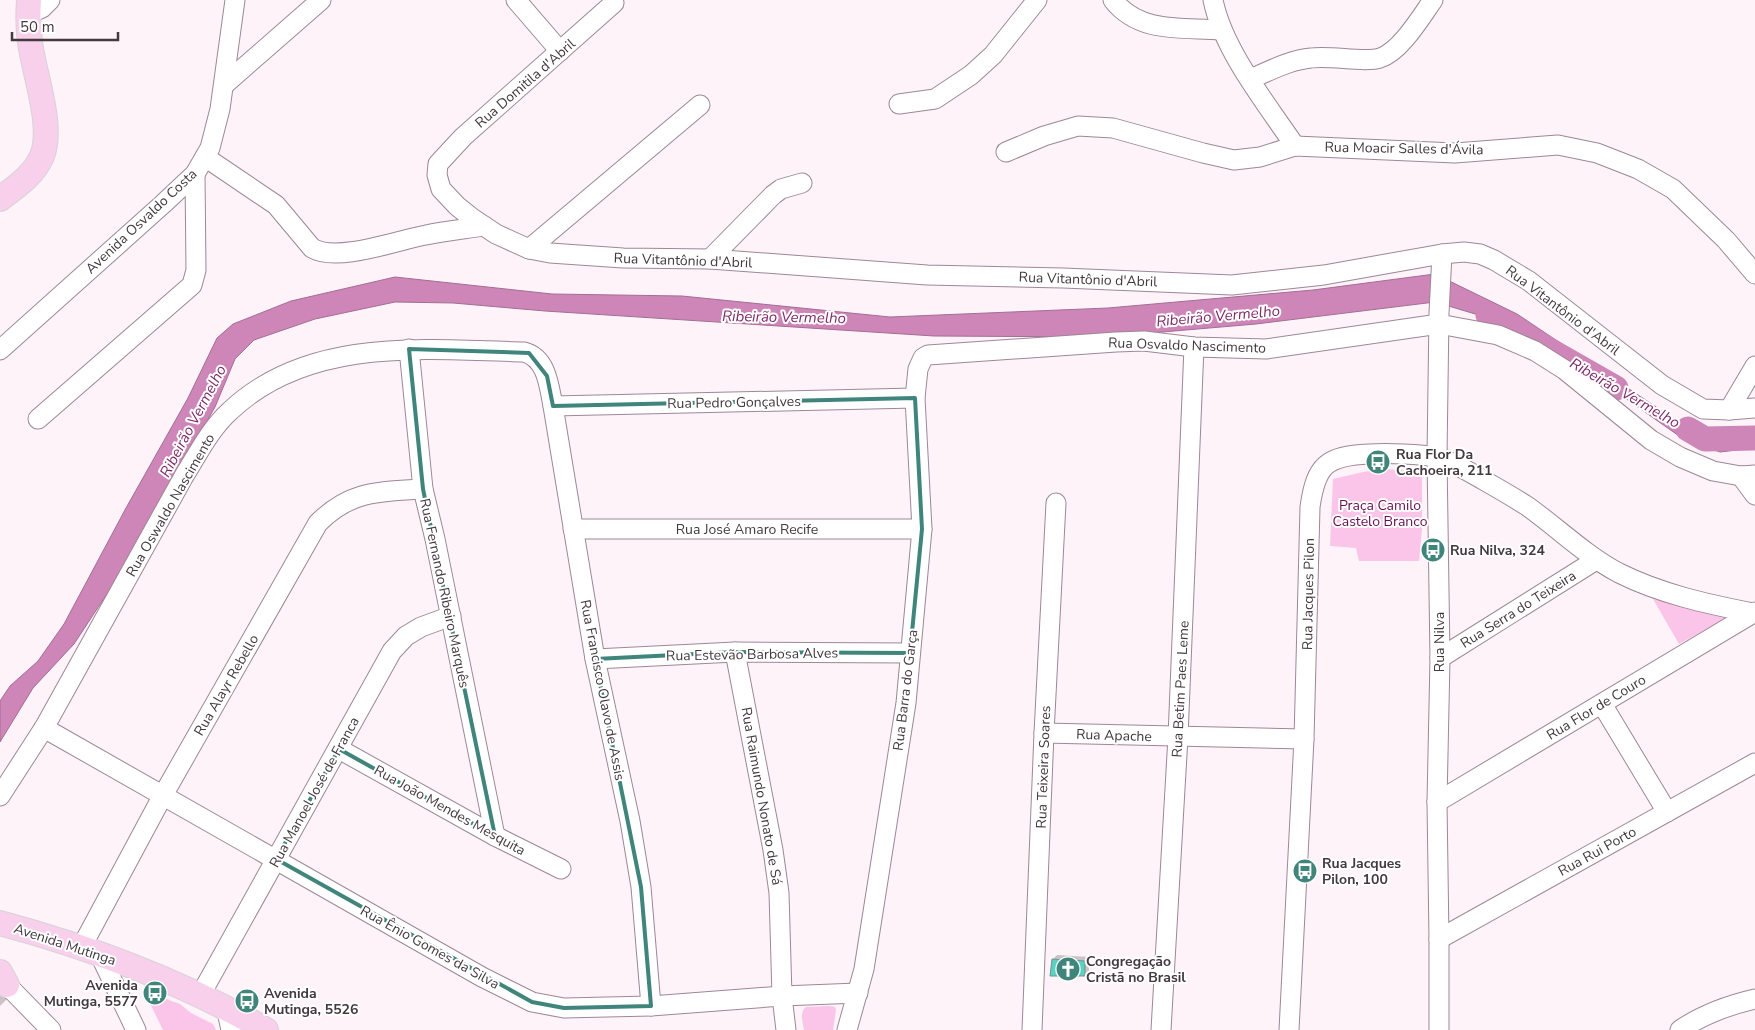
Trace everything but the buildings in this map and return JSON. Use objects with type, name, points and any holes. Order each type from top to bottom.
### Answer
[{"type":"main road","points":[[0,199],[30,175],[42,156],[47,134],[30,43],[28,7]]},
{"type":"main road","name":"Avenida Mutinga","points":[[0,923],[91,951],[173,982],[201,994],[266,1030]]},
{"type":"street","points":[[28,7],[42,8],[50,0]]},
{"type":"street","name":"Avenida Osvaldo Costa","points":[[0,350],[195,174],[210,148],[215,130],[225,84],[235,0]]},
{"type":"street","points":[[225,84],[321,0]]},
{"type":"street","points":[[516,0],[560,51]]},
{"type":"street","points":[[899,104],[935,99],[971,76],[992,55],[1037,0]]},
{"type":"street","points":[[1113,0],[1132,18],[1151,25],[1222,30]]},
{"type":"street","points":[[1213,0],[1222,30],[1250,79],[1295,146]]},
{"type":"street","points":[[1250,79],[1290,62],[1311,58],[1338,57],[1368,60],[1379,58],[1395,48],[1410,32],[1433,0]]},
{"type":"street","name":"Rua Domitila d'Abril","points":[[438,164],[457,143],[614,3]]},
{"type":"street","points":[[529,248],[700,105]]},
{"type":"street","name":"Rua Moacir Salles d'Ávila","points":[[1006,152],[1044,136],[1078,126],[1113,128],[1234,160],[1260,157],[1295,146],[1455,152],[1558,145],[1597,153],[1638,169],[1673,189],[1726,240],[1755,274]]},
{"type":"street","points":[[205,157],[276,204],[312,248],[319,252],[352,252],[426,235],[484,226]]},
{"type":"street","name":"Rua Vitantônio d'Abril","points":[[438,164],[437,175],[441,189],[457,206],[496,234],[529,248],[550,253],[623,258],[710,259],[927,275],[1232,284],[1441,262],[1464,252],[1480,254],[1494,260],[1529,281],[1662,385],[1703,409],[1755,408]]},
{"type":"street","points":[[38,419],[192,284],[196,270],[195,174]]},
{"type":"street","points":[[710,259],[773,195],[781,189],[802,183]]},
{"type":"street","name":"Rua Nilva","points":[[1439,1030],[1437,802],[1440,658],[1437,457],[1441,262]]},
{"type":"street","name":"Rua Osvaldo Nascimento","points":[[932,354],[1144,341],[1194,347],[1266,349],[1439,318],[1498,335],[1535,351],[1565,370],[1651,440],[1680,457],[1713,471],[1748,475]]},
{"type":"street","name":"Rua Betim Paes Leme","points":[[1161,1030],[1178,737],[1194,347]]},
{"type":"street","name":"Rua Oswaldo Nascimento","points":[[0,796],[44,728],[184,476],[206,440],[230,411],[265,384],[298,369],[320,362],[355,355],[409,349],[524,352],[540,362],[547,376]]},
{"type":"street","name":"Rua Fernando Ribeiro Marquês","points":[[409,349],[423,489],[451,616],[495,836]]},
{"type":"street","name":"Rua Barra do Garça","points":[[847,1030],[864,969],[906,703],[922,529],[914,398],[916,377],[920,364],[923,358],[932,354]]},
{"type":"street","points":[[1729,410],[1755,366]]},
{"type":"street","name":"Rua Francisco Olavo de Assis","points":[[547,376],[595,659],[630,821],[641,887],[651,1006]]},
{"type":"street","name":"Rua Pedro Gonçalves","points":[[553,406],[914,398]]},
{"type":"street","name":"Rua Jacques Pilon","points":[[1288,1030],[1304,739],[1310,507],[1316,477],[1325,466],[1336,459],[1352,455],[1381,454],[1437,457],[1471,472],[1527,506],[1596,560],[1649,587],[1711,605],[1754,612]]},
{"type":"street","points":[[1748,475],[1755,496]]},
{"type":"street","name":"Rua Alayr Rebello","points":[[91,951],[162,796],[318,523],[341,504],[362,495],[423,489]]},
{"type":"street","name":"Rua Teixeira Soares","points":[[1032,1030],[1044,733],[1056,503]]},
{"type":"street","name":"Rua José Amaro Recife","points":[[573,529],[922,529]]},
{"type":"street","name":"Rua Serra do Teixeira","points":[[1440,658],[1596,560]]},
{"type":"street","name":"Rua Flor de Couro","points":[[1437,802],[1754,612]]},
{"type":"street","name":"Rua Manoel José de Franca","points":[[201,994],[392,651],[406,636],[421,627],[451,616]]},
{"type":"street","name":"Rua Estevão Barbosa Alves","points":[[595,659],[736,652],[910,653]]},
{"type":"street","name":"Rua Raimundo Nonato de Sá","points":[[736,652],[774,850],[779,893],[782,996],[786,1030]]},
{"type":"street","points":[[1602,704],[1667,812]]},
{"type":"street","name":"Rua Ênio Gomes da Silva","points":[[44,728],[482,977],[532,1002],[564,1008],[651,1006],[782,996],[858,993]]},
{"type":"street","name":"Rua Apache","points":[[1044,733],[1304,739]]},
{"type":"street","name":"Rua João Mendes Mesquita","points":[[339,749],[495,836],[561,869]]},
{"type":"street","name":"Rua Rui Porto","points":[[1439,939],[1755,763]]},
{"type":"street","points":[[91,951],[136,1030]]},
{"type":"street","points":[[2,979],[51,1030]]},
{"type":"street","points":[[1680,1030],[1720,1010],[1755,1000]]},
{"type":"street","points":[[226,1007],[231,1030]]},
{"type":"highlighted area","points":[[409,349],[529,353],[547,376],[553,406],[915,398],[922,529],[910,653],[735,652],[595,659],[641,887],[651,1006],[564,1008],[532,1002],[276,859],[339,749],[495,836],[423,489]]},
{"type":"green space","name":"Praça Camilo Castelo Branco","points":[[1384,469],[1417,471],[1422,474],[1422,529],[1419,561],[1359,561],[1356,548],[1330,546],[1333,479]]},
{"type":"green space","points":[[1653,599],[1702,611],[1734,614],[1679,644]]},
{"type":"green space","points":[[144,991],[180,1004],[191,1013],[213,1024],[216,1030],[163,1030]]},
{"type":"green space","points":[[806,1007],[835,1007],[836,1010],[833,1030],[804,1030],[802,1015]]},
{"type":"water","name":"Ribeirão Vermelho","points":[[1435,274],[1517,314],[1683,425],[1737,445],[1755,443],[1755,448],[1720,452],[1682,438],[1555,349],[1492,319],[1435,302],[1256,324],[1104,337],[934,336],[545,311],[453,303],[395,302],[315,319],[254,340],[235,359],[215,407],[120,574],[74,644],[33,688],[0,742],[0,701],[10,686],[38,661],[64,624],[188,398],[217,338],[233,324],[291,301],[395,277],[552,294],[682,296],[890,317],[1108,308],[1313,290]]},
{"type":"waterway","name":"Ribeirão Vermelho","points":[[1488,315],[1616,388]]},
{"type":"waterway","name":"Ribeirão Vermelho","points":[[1688,429],[1705,439],[1755,438]]},
{"type":"place","name":"Rua Flor Da Cachoeira, 211","points":[[1378,462]]},
{"type":"place","name":"Rua Nilva, 324","points":[[1433,550]]},
{"type":"place","name":"Rua Jacques Pilon, 100","points":[[1305,871]]},
{"type":"place","name":"Congregação Cristã no Brasil","points":[[1068,969]]},
{"type":"place","name":"Avenida Mutinga, 5577","points":[[155,993]]},
{"type":"place","name":"Avenida Mutinga, 5526","points":[[247,1001]]}]
